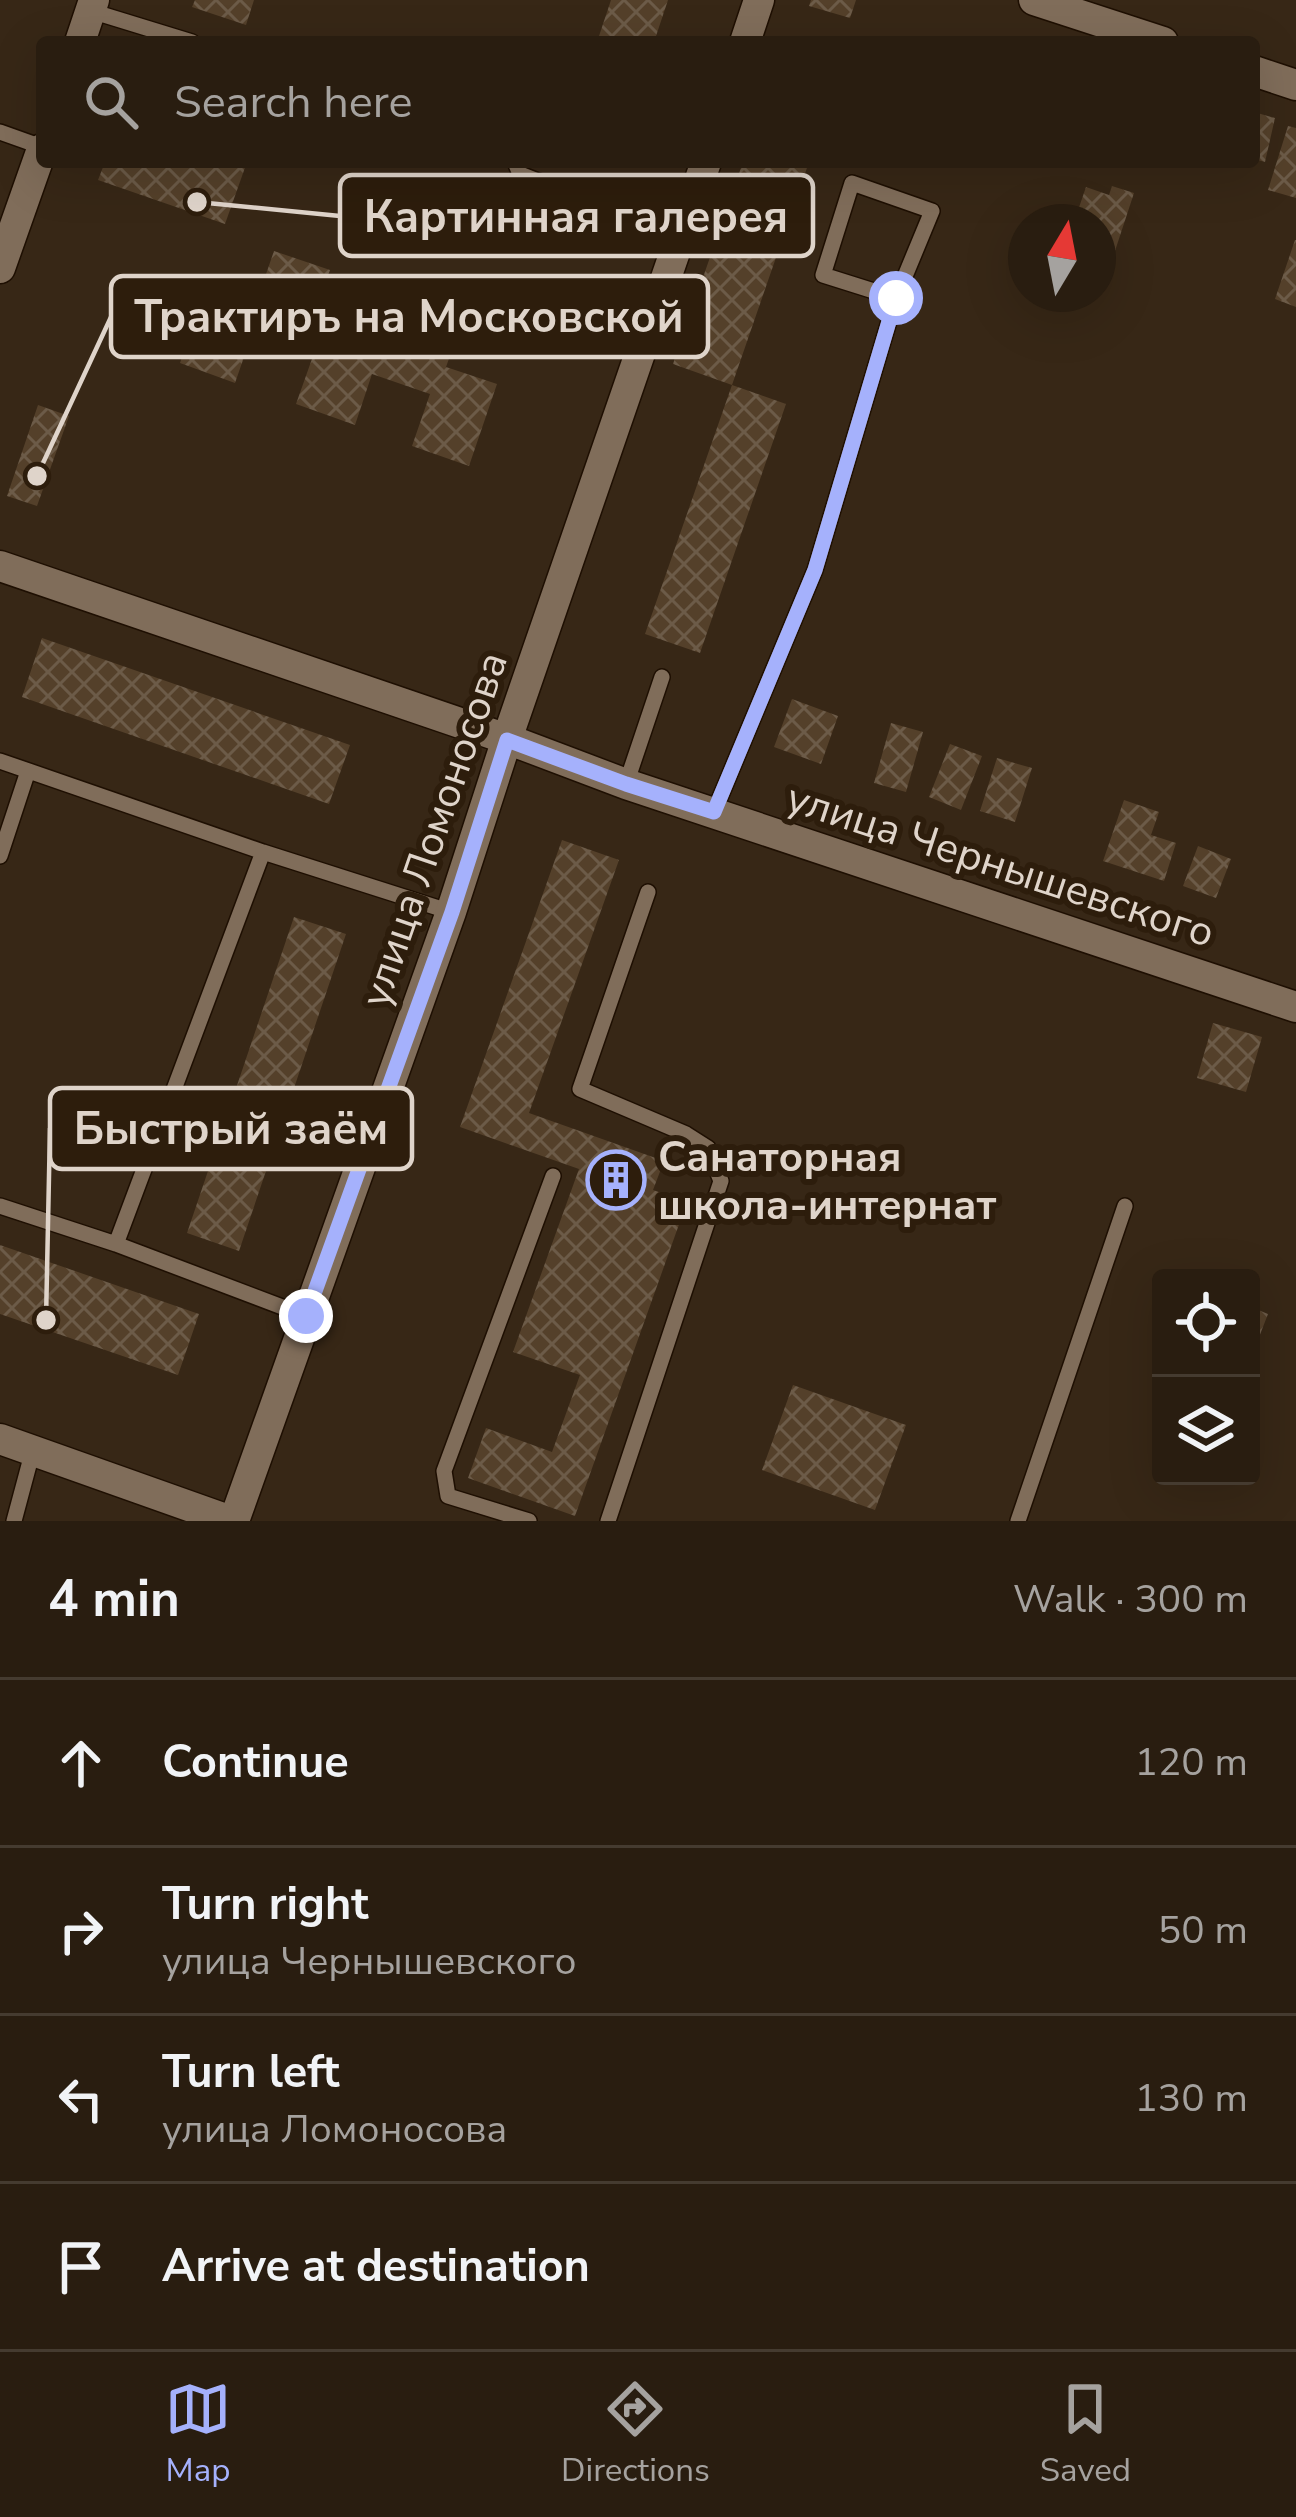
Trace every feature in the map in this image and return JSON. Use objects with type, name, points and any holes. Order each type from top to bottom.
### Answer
[{"type":"street","points":[[747,36],[759,0]]},
{"type":"street","points":[[1034,0],[1145,36]]},
{"type":"street","points":[[82,36],[92,5]]},
{"type":"street","points":[[1260,73],[1296,85]]},
{"type":"street","points":[[0,268],[36,165]]},
{"type":"street","name":"улица Ломоносова","points":[[233,1521],[452,912],[704,168]]},
{"type":"street","name":"улица Чернышевского","points":[[0,566],[626,784],[1296,1007]]},
{"type":"street","points":[[0,1439],[233,1521]]},
{"type":"lane","points":[[92,5],[177,36]]},
{"type":"lane","points":[[0,132],[36,146]]},
{"type":"lane","points":[[517,168],[520,174],[681,237]]},
{"type":"lane","points":[[714,812],[815,570],[896,298],[932,211],[853,183],[823,275],[896,298]]},
{"type":"lane","points":[[626,784],[662,677]]},
{"type":"lane","points":[[0,760],[452,912]]},
{"type":"lane","points":[[0,856],[28,771]]},
{"type":"lane","points":[[116,1244],[263,852]]},
{"type":"lane","points":[[608,1521],[721,1181],[709,1148],[580,1089],[648,892]]},
{"type":"lane","points":[[529,1521],[448,1496],[444,1471],[553,1176]]},
{"type":"lane","points":[[0,1206],[306,1316]]},
{"type":"lane","points":[[1018,1521],[1125,1206]]},
{"type":"lane","points":[[14,1521],[33,1450]]},
{"type":"building","points":[[195,0],[254,0],[246,25],[192,7]]},
{"type":"building","points":[[611,0],[668,0],[656,36],[599,36]]},
{"type":"building","points":[[811,0],[856,0],[850,18],[809,6]]},
{"type":"building","points":[[1260,114],[1275,118],[1265,162],[1260,161]]},
{"type":"building","points":[[1288,126],[1296,128],[1296,198],[1268,190]]},
{"type":"building","points":[[103,168],[245,168],[225,224],[98,180]]},
{"type":"building","points":[[741,168],[807,168],[732,385],[673,364]]},
{"type":"building","points":[[1112,186],[1134,193],[1116,248],[1116,204],[1080,204],[1086,187],[1109,195]]},
{"type":"building","points":[[1296,240],[1296,307],[1275,299]]},
{"type":"building","points":[[274,251],[330,270],[313,320],[389,346],[407,295],[464,316],[446,367],[497,384],[469,466],[412,446],[430,394],[372,374],[355,425],[296,404],[313,356],[252,334],[235,383],[180,363],[206,286],[256,303]]},
{"type":"building","points":[[732,385],[786,404],[700,653],[645,634]]},
{"type":"building","points":[[38,405],[69,416],[37,506],[7,496]]},
{"type":"building","points":[[42,638],[350,745],[329,804],[22,697]]},
{"type":"building","points":[[792,699],[838,716],[821,764],[774,747]]},
{"type":"building","points":[[891,723],[923,732],[906,792],[874,783]]},
{"type":"building","points":[[950,744],[982,756],[961,810],[929,797]]},
{"type":"building","points":[[997,758],[1032,768],[1015,822],[980,811]]},
{"type":"building","points":[[1124,800],[1159,812],[1151,835],[1176,843],[1164,881],[1103,861]]},
{"type":"building","name":"Санаторная школа-интернат","points":[[562,840],[619,860],[529,1113],[664,1161],[653,1190],[687,1202],[575,1516],[468,1478],[486,1428],[552,1452],[580,1375],[513,1352],[579,1169],[460,1127]]},
{"type":"building","points":[[1198,846],[1231,859],[1216,898],[1183,886]]},
{"type":"building","points":[[294,917],[346,934],[239,1251],[187,1233]]},
{"type":"building","points":[[1213,1023],[1262,1037],[1246,1092],[1197,1078]]},
{"type":"building","points":[[0,1245],[199,1314],[178,1375],[0,1314]]},
{"type":"building","points":[[1260,1311],[1268,1314],[1260,1335]]},
{"type":"building","points":[[793,1385],[906,1425],[875,1510],[762,1470]]},
{"type":"place","name":"Картинная галерея","points":[[197,202]]},
{"type":"place","name":"Трактиръ на Московской","points":[[37,476]]},
{"type":"place","name":"Санаторная школа-интернат","points":[[616,1180]]},
{"type":"place","name":"Быстрый заём","points":[[46,1320]]},
{"type":"route","points":[[306,1316],[452,912],[507,740],[714,812],[815,570],[896,298]]}]
